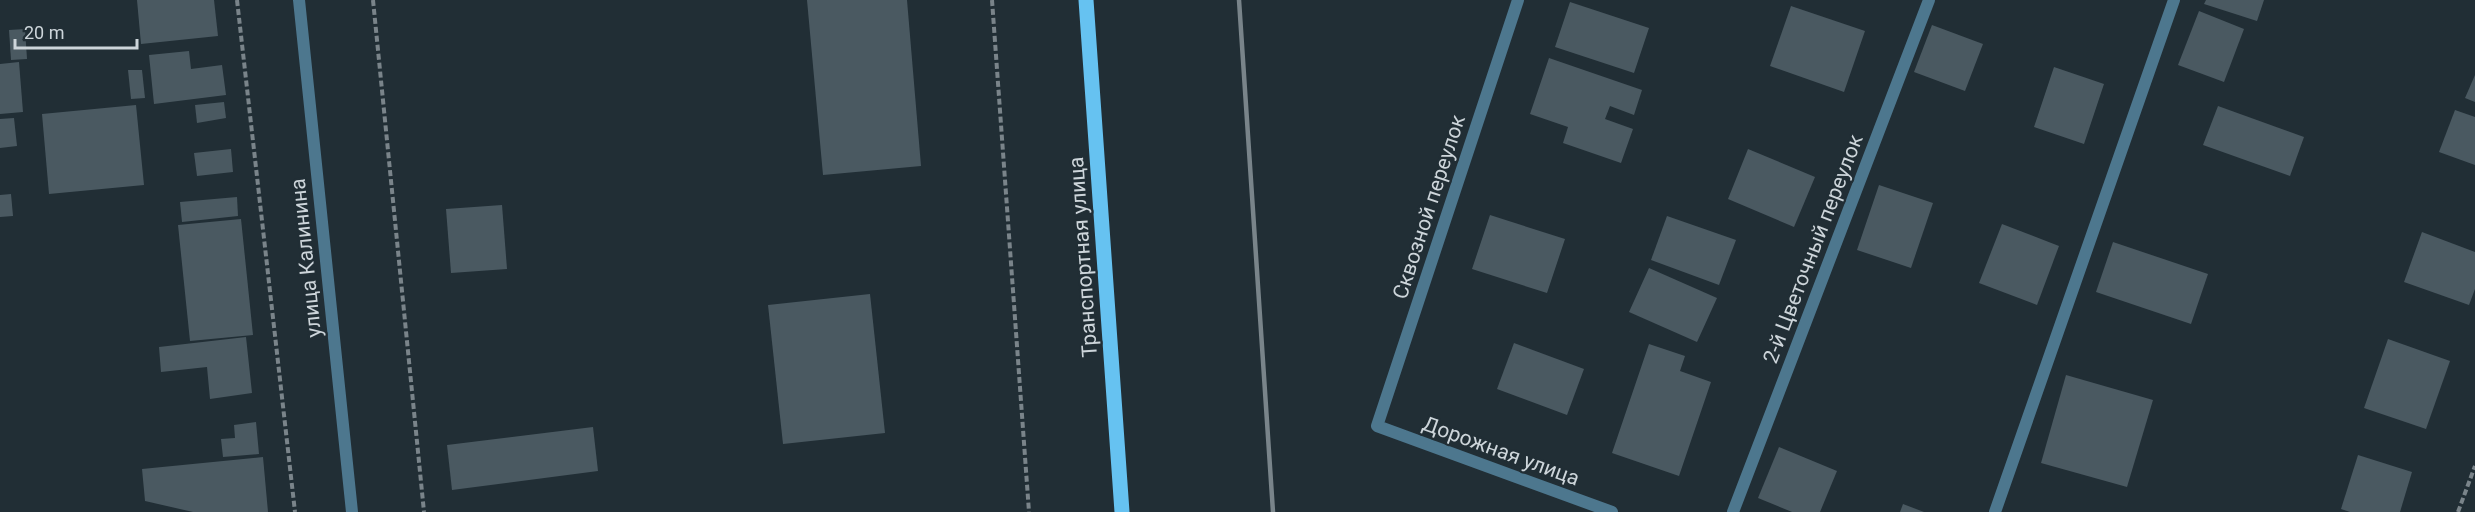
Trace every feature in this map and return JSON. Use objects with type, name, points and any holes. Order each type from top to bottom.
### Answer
[{"type":"main road","name":"Транспортная улица","points":[[1086,0],[1122,512]]},
{"type":"street","name":"улица Калинина","points":[[299,0],[352,512]]},
{"type":"street","name":"Сквозной переулок","points":[[1377,426],[1518,0]]},
{"type":"street","name":"2-й Цветочный переулок","points":[[1733,512],[1929,0]]},
{"type":"street","points":[[1995,512],[2174,0]]},
{"type":"street","name":"Дорожная улица","points":[[1377,426],[1612,512]]},
{"type":"path","points":[[237,0],[295,512]]},
{"type":"path","points":[[373,0],[424,512]]},
{"type":"path","points":[[992,0],[1029,512]]},
{"type":"path","points":[[2458,512],[2475,466]]},
{"type":"building","points":[[137,0],[214,0],[218,36],[141,44]]},
{"type":"building","points":[[807,0],[907,0],[921,166],[823,175]]},
{"type":"building","points":[[2206,0],[2264,0],[2257,21],[2204,4]]},
{"type":"building","points":[[1570,2],[1649,28],[1634,73],[1555,47]]},
{"type":"building","points":[[1791,6],[1865,31],[1844,92],[1770,66]]},
{"type":"building","points":[[2199,11],[2244,29],[2224,82],[2178,65]]},
{"type":"building","points":[[1932,25],[1983,44],[1965,91],[1914,72]]},
{"type":"building","points":[[25,29],[27,59],[11,60],[9,30]]},
{"type":"building","points":[[189,51],[191,69],[222,65],[226,95],[154,104],[149,55]]},
{"type":"building","points":[[1549,58],[1642,90],[1634,115],[1610,106],[1605,119],[1633,129],[1621,163],[1563,143],[1568,127],[1530,114]]},
{"type":"building","points":[[19,62],[23,112],[0,114],[0,64]]},
{"type":"building","points":[[2054,67],[2104,84],[2084,144],[2034,127]]},
{"type":"building","points":[[128,70],[142,70],[145,98],[131,99]]},
{"type":"building","points":[[2475,75],[2475,102],[2465,98]]},
{"type":"building","points":[[224,102],[226,118],[197,123],[195,105]]},
{"type":"building","points":[[136,105],[144,185],[49,194],[42,114]]},
{"type":"building","points":[[2218,106],[2304,137],[2290,176],[2203,145]]},
{"type":"building","points":[[2455,110],[2475,117],[2475,165],[2439,152]]},
{"type":"building","points":[[14,118],[17,146],[0,148],[0,119]]},
{"type":"building","points":[[231,149],[233,172],[197,176],[194,153]]},
{"type":"building","points":[[1748,149],[1815,177],[1794,227],[1728,199]]},
{"type":"building","points":[[1879,185],[1933,203],[1911,268],[1857,250]]},
{"type":"building","points":[[11,194],[13,216],[0,217],[0,195]]},
{"type":"building","points":[[237,197],[238,216],[182,222],[180,202]]},
{"type":"building","points":[[502,205],[507,269],[451,273],[446,209]]},
{"type":"building","points":[[1490,215],[1565,239],[1547,293],[1472,269]]},
{"type":"building","points":[[1667,216],[1736,240],[1719,285],[1651,260]]},
{"type":"building","points":[[241,219],[253,335],[190,341],[178,225]]},
{"type":"building","points":[[2002,224],[2059,246],[2037,305],[1979,283]]},
{"type":"building","points":[[2422,232],[2475,252],[2475,289],[2469,305],[2404,282]]},
{"type":"building","points":[[2113,242],[2208,274],[2191,324],[2096,292]]},
{"type":"building","points":[[1649,268],[1717,298],[1697,342],[1629,312]]},
{"type":"building","points":[[870,294],[885,433],[783,444],[768,305]]},
{"type":"building","points":[[246,337],[252,393],[210,399],[207,367],[161,372],[159,347]]},
{"type":"building","points":[[2388,339],[2450,361],[2426,429],[2364,408]]},
{"type":"building","points":[[1514,343],[1584,369],[1567,415],[1497,389]]},
{"type":"building","points":[[1649,344],[1685,356],[1680,371],[1711,382],[1679,476],[1612,453]]},
{"type":"building","points":[[2066,375],[2153,400],[2127,487],[2041,463]]},
{"type":"building","points":[[256,422],[259,454],[223,457],[221,439],[235,438],[234,425]]},
{"type":"building","points":[[593,427],[598,471],[452,490],[447,445]]},
{"type":"building","points":[[1779,447],[1837,471],[1820,512],[1792,512],[1758,498]]},
{"type":"building","points":[[2358,455],[2412,472],[2400,512],[2350,512],[2341,509]]},
{"type":"building","points":[[263,457],[268,512],[193,512],[145,501],[142,469]]},
{"type":"building","points":[[1903,504],[1924,512],[1900,512]]},
{"type":"railway","points":[[1239,0],[1273,512]]}]
